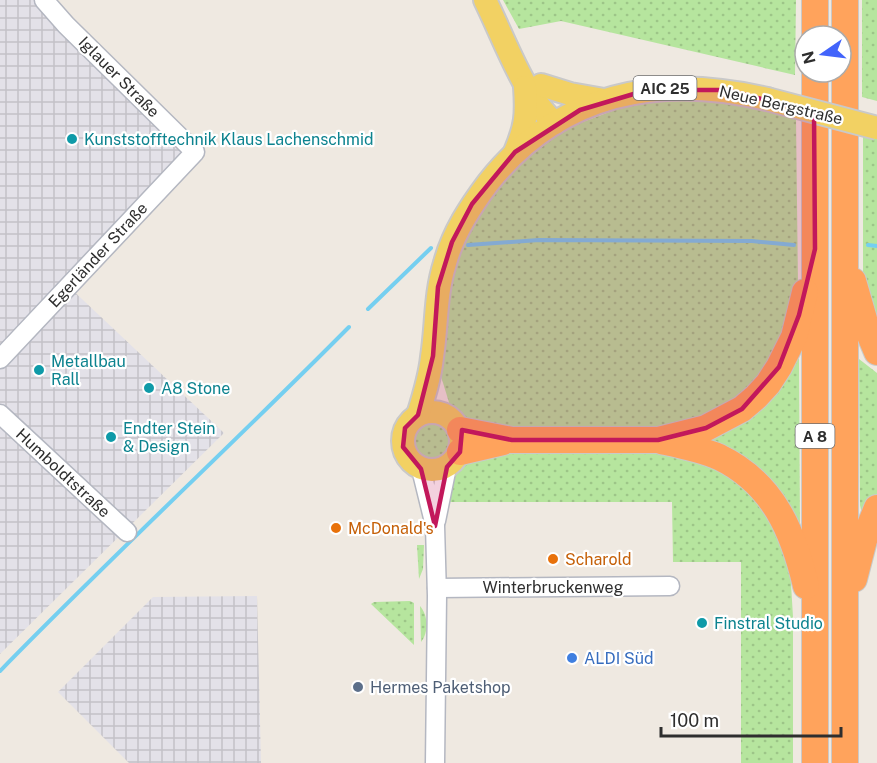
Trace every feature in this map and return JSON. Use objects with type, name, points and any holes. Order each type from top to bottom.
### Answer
[{"type":"highway","points":[[815,0],[815,24]]},
{"type":"highway","name":"A 8","points":[[845,0],[845,763]]},
{"type":"highway","name":"A 8","points":[[815,84],[815,763]]},
{"type":"highway","points":[[844,248],[862,312],[877,352]]},
{"type":"highway","points":[[658,440],[706,428],[726,418],[756,398],[768,384],[794,337],[815,249]]},
{"type":"highway","points":[[453,441],[658,440],[695,449],[719,458],[748,477],[765,492],[781,514],[792,537],[814,624]]},
{"type":"highway","points":[[844,617],[860,552],[877,508]]},
{"type":"main road","name":"AIC 25","points":[[418,415],[433,356],[438,287],[452,242],[472,204],[515,152],[555,123],[555,106],[533,84],[485,0]]},
{"type":"main road","name":"AIC 25","points":[[533,84],[605,100]]},
{"type":"main road","name":"AIC 25","points":[[515,152],[525,128],[533,84]]},
{"type":"main road","name":"Neue Bergstraße","points":[[555,123],[605,100],[647,90],[677,87],[726,90],[877,128]]},
{"type":"main road","name":"AIC 25","points":[[433,356],[453,441]]},
{"type":"main road","points":[[427,412],[453,441],[430,471],[421,468],[407,456],[403,447],[405,429],[418,415],[427,412]]},
{"type":"street","name":"Iglauer Straße","points":[[45,0],[66,25],[195,152]]},
{"type":"street","name":"Egerländer Straße","points":[[0,359],[195,152]]},
{"type":"street","name":"Humboldtstraße","points":[[0,414],[127,532]]},
{"type":"street","points":[[435,526],[453,441]]},
{"type":"street","points":[[421,468],[435,526],[437,588],[435,763]]},
{"type":"street","name":"Winterbruckenweg","points":[[437,588],[670,586]]},
{"type":"highlighted area","points":[[647,90],[726,90],[814,112],[815,249],[799,315],[779,367],[742,409],[706,428],[658,440],[512,440],[462,430],[460,452],[447,467],[435,526],[421,469],[403,447],[405,428],[418,415],[433,356],[438,287],[452,242],[472,204],[515,152],[580,110]]},
{"type":"shaded area","points":[[0,0],[34,0],[188,151],[65,283],[224,433],[0,654]]},
{"type":"shaded area","points":[[257,596],[261,763],[129,763],[58,692],[153,597]]},
{"type":"green space","points":[[503,0],[796,0],[796,24],[793,24],[793,75],[561,21],[519,29]]},
{"type":"green space","points":[[862,0],[877,0],[877,101],[862,97]]},
{"type":"green space","points":[[691,96],[796,118],[798,285],[788,339],[736,406],[662,430],[510,431],[472,424],[451,409],[440,373],[449,276],[470,221],[512,167],[567,128],[620,108]]},
{"type":"green space","points":[[863,136],[877,139],[877,338],[863,284]]},
{"type":"green space","points":[[799,358],[800,533],[694,440],[769,394]]},
{"type":"green space","points":[[859,359],[877,373],[877,496],[864,524],[860,505]]},
{"type":"green space","points":[[431,418],[446,425],[453,440],[446,455],[431,462],[416,455],[409,440],[416,425]]},
{"type":"green space","points":[[662,448],[706,458],[762,502],[790,567],[793,617],[793,763],[741,763],[741,562],[673,562],[672,502],[444,502],[451,474],[461,461],[510,449]]},
{"type":"green space","points":[[417,545],[424,545],[423,569],[419,579]]},
{"type":"green space","points":[[410,601],[414,603],[414,645],[371,604]]},
{"type":"green space","points":[[420,606],[425,614],[426,624],[424,638],[421,642]]},
{"type":"waterway","points":[[468,245],[539,240],[752,241],[794,245]]},
{"type":"waterway","points":[[868,245],[877,246]]},
{"type":"waterway","points":[[368,309],[431,248]]},
{"type":"waterway","points":[[0,671],[349,327]]},
{"type":"place","name":"Kunststofftechnik Klaus Lachenschmid","points":[[72,139]]},
{"type":"place","name":"Metallbau Rall","points":[[39,370]]},
{"type":"place","name":"A8 Stone","points":[[149,388]]},
{"type":"place","name":"Endter Stein & Design","points":[[111,437]]},
{"type":"place","name":"McDonald's","points":[[336,528]]},
{"type":"place","name":"Scharold","points":[[553,559]]},
{"type":"place","name":"Finstral Studio","points":[[702,623]]},
{"type":"place","name":"ALDI Süd","points":[[572,658]]},
{"type":"place","name":"Hermes Paketshop","points":[[358,687]]}]
